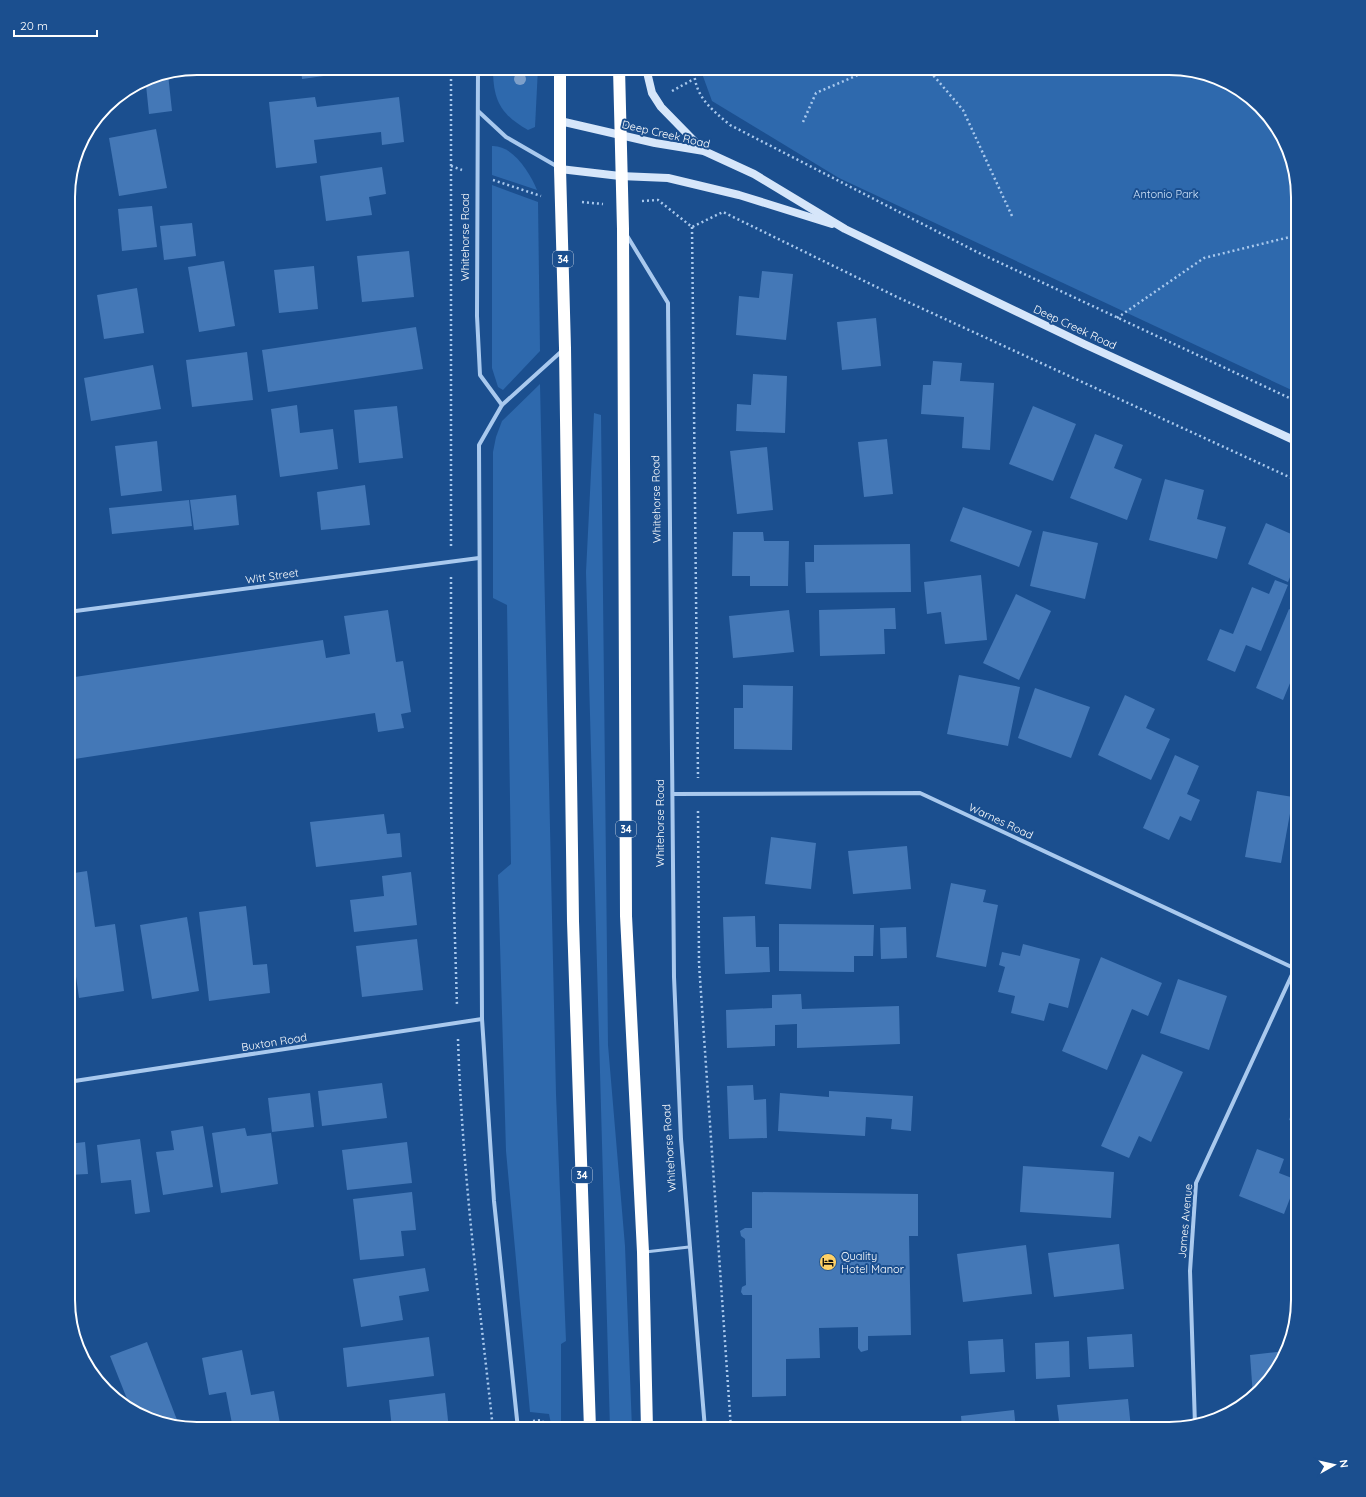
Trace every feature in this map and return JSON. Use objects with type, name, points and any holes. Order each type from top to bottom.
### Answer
[{"type":"highway","name":"34","points":[[560,75],[560,169],[565,348],[573,921],[590,1422]]},
{"type":"highway","name":"Whitehorse Road","points":[[619,75],[620,176],[623,229],[626,916],[643,1252],[647,1422]]},
{"type":"main road","points":[[648,75],[652,93],[661,107],[704,151]]},
{"type":"main road","name":"Deep Creek Road","points":[[560,122],[620,134],[655,143],[704,151],[754,174],[845,229],[1084,344],[1291,439]]},
{"type":"main road","name":"Deep Creek Road","points":[[560,169],[620,176],[668,178],[731,193],[845,229]]},
{"type":"street","name":"Whitehorse Road","points":[[478,75],[477,316],[480,375],[502,405]]},
{"type":"street","points":[[478,111],[506,137],[560,169]]},
{"type":"street","name":"Whitehorse Road","points":[[623,229],[668,303],[674,977],[681,1139],[704,1422]]},
{"type":"street","points":[[517,1422],[494,1201],[482,1019],[479,445],[502,405],[565,348]]},
{"type":"street","name":"Witt Street","points":[[75,611],[479,558]]},
{"type":"street","name":"Warnes Road","points":[[673,794],[920,793],[1291,967]]},
{"type":"street","name":"James Avenue","points":[[1195,1420],[1190,1271],[1196,1182],[1291,980]]},
{"type":"street","name":"Buxton Road","points":[[75,1081],[458,1024],[482,1019]]},
{"type":"lane","points":[[643,1252],[690,1247]]},
{"type":"path","points":[[451,75],[451,808],[460,1090],[472,1242],[492,1422]]},
{"type":"path","points":[[694,75],[694,79],[704,103],[730,125],[978,252],[1291,399]]},
{"type":"path","points":[[803,122],[816,93],[858,75]]},
{"type":"path","points":[[933,75],[964,110],[1012,216]]},
{"type":"path","points":[[669,93],[694,79]]},
{"type":"path","points":[[658,200],[692,227]]},
{"type":"path","points":[[692,227],[723,212],[897,297],[1291,478]]},
{"type":"path","points":[[692,227],[699,964],[731,1422]]},
{"type":"path","points":[[1117,318],[1204,258],[1291,237]]},
{"type":"green space","points":[[493,75],[538,75],[535,127],[528,130],[518,124],[505,112],[497,97]]},
{"type":"green space","name":"Antonio Park","points":[[703,75],[1177,75],[1201,79],[1223,88],[1237,95],[1261,116],[1275,136],[1282,150],[1289,173],[1291,189],[1291,390],[839,178],[712,101]]},
{"type":"green space","points":[[492,146],[500,147],[514,155],[525,168],[537,190],[492,175]]},
{"type":"green space","points":[[492,185],[538,202],[540,351],[503,390],[498,387],[492,368]]},
{"type":"green space","points":[[540,384],[556,1094],[566,1341],[561,1344],[561,1422],[551,1422],[549,1414],[530,1412],[506,1151],[498,875],[511,864],[507,605],[493,598],[493,452],[496,437],[502,421]]},
{"type":"green space","points":[[594,413],[601,415],[608,1045],[625,1246],[632,1422],[610,1422],[586,572]]},
{"type":"building","points":[[302,75],[331,75],[302,79]]},
{"type":"building","points":[[168,78],[172,111],[149,114],[146,86]]},
{"type":"building","points":[[315,97],[317,107],[399,97],[404,142],[382,145],[381,132],[314,140],[317,163],[276,168],[269,102]]},
{"type":"building","points":[[156,129],[167,188],[119,196],[109,138]]},
{"type":"building","points":[[382,167],[386,194],[369,197],[372,215],[326,221],[320,176]]},
{"type":"building","points":[[152,206],[157,247],[122,251],[118,209]]},
{"type":"building","points":[[192,223],[196,256],[164,260],[160,226]]},
{"type":"building","points":[[409,251],[414,297],[362,302],[357,256]]},
{"type":"building","points":[[224,261],[235,326],[199,332],[188,267]]},
{"type":"building","points":[[314,266],[318,309],[279,313],[274,270]]},
{"type":"building","points":[[762,271],[793,274],[786,340],[736,335],[739,296],[759,298]]},
{"type":"building","points":[[137,288],[144,333],[104,339],[97,295]]},
{"type":"building","points":[[876,318],[881,366],[842,370],[837,322]]},
{"type":"building","points":[[416,327],[423,369],[268,392],[262,350]]},
{"type":"building","points":[[247,352],[253,400],[192,407],[186,360]]},
{"type":"building","points":[[933,361],[962,363],[960,381],[994,383],[990,450],[962,448],[964,417],[921,414],[923,385],[931,385]]},
{"type":"building","points":[[153,365],[161,409],[91,421],[84,378]]},
{"type":"building","points":[[753,374],[787,376],[785,433],[736,431],[737,404],[751,405]]},
{"type":"building","points":[[297,405],[300,433],[333,429],[338,469],[280,477],[271,409]]},
{"type":"building","points":[[397,406],[403,458],[359,463],[354,410]]},
{"type":"building","points":[[1033,406],[1076,424],[1053,481],[1009,464]]},
{"type":"building","points":[[1095,434],[1123,445],[1114,468],[1142,479],[1127,520],[1070,498]]},
{"type":"building","points":[[887,439],[893,494],[864,497],[858,442]]},
{"type":"building","points":[[157,441],[162,491],[121,496],[115,446]]},
{"type":"building","points":[[767,447],[773,510],[737,514],[730,451]]},
{"type":"building","points":[[1165,479],[1204,490],[1197,519],[1226,527],[1217,559],[1149,540]]},
{"type":"building","points":[[365,485],[370,525],[321,530],[317,492]]},
{"type":"building","points":[[236,495],[239,525],[194,530],[190,500]]},
{"type":"building","points":[[189,500],[192,526],[112,534],[109,508]]},
{"type":"building","points":[[963,507],[1032,531],[1019,567],[950,541]]},
{"type":"building","points":[[1266,523],[1291,534],[1291,575],[1288,582],[1248,564]]},
{"type":"building","points":[[1043,531],[1098,543],[1085,599],[1030,586]]},
{"type":"building","points":[[733,532],[763,532],[764,541],[789,541],[788,586],[750,586],[750,576],[732,576]]},
{"type":"building","points":[[910,544],[911,592],[806,593],[805,562],[814,562],[814,545]]},
{"type":"building","points":[[981,575],[987,640],[945,644],[941,612],[927,614],[924,582]]},
{"type":"building","points":[[1275,580],[1288,585],[1261,651],[1246,645],[1235,672],[1207,660],[1220,629],[1233,634],[1252,587],[1269,594]]},
{"type":"building","points":[[1016,594],[1051,611],[1019,680],[983,663]]},
{"type":"building","points":[[895,608],[896,629],[884,629],[885,654],[820,656],[819,610]]},
{"type":"building","points":[[1289,609],[1291,610],[1291,681],[1283,700],[1256,688]]},
{"type":"building","points":[[388,610],[396,662],[403,661],[411,712],[401,714],[404,728],[378,732],[375,713],[75,759],[75,677],[323,640],[326,658],[350,654],[344,616]]},
{"type":"building","points":[[789,610],[794,652],[733,658],[729,616]]},
{"type":"building","points":[[959,675],[1020,687],[1008,746],[947,734]]},
{"type":"building","points":[[743,685],[793,686],[792,750],[734,749],[734,708],[743,708]]},
{"type":"building","points":[[1035,688],[1090,707],[1071,758],[1018,738]]},
{"type":"building","points":[[1125,695],[1155,709],[1146,728],[1170,739],[1151,780],[1098,755]]},
{"type":"building","points":[[1175,755],[1199,766],[1187,794],[1200,800],[1191,821],[1180,816],[1169,840],[1143,828]]},
{"type":"building","points":[[1257,791],[1291,797],[1291,808],[1281,863],[1245,857]]},
{"type":"building","points":[[384,814],[387,834],[400,833],[402,857],[316,867],[310,822]]},
{"type":"building","points":[[771,837],[816,843],[811,889],[765,884]]},
{"type":"building","points":[[907,846],[911,889],[853,894],[848,851]]},
{"type":"building","points":[[87,871],[95,927],[115,924],[124,991],[79,998],[75,969],[75,873]]},
{"type":"building","points":[[411,872],[417,925],[354,932],[350,900],[384,896],[382,876]]},
{"type":"building","points":[[951,883],[986,890],[983,902],[998,905],[986,967],[936,957]]},
{"type":"building","points":[[246,906],[253,965],[267,964],[270,993],[209,1001],[199,912]]},
{"type":"building","points":[[755,916],[756,947],[769,947],[770,972],[725,974],[723,917]]},
{"type":"building","points":[[187,917],[199,991],[152,999],[140,925]]},
{"type":"building","points":[[779,924],[874,925],[873,956],[854,956],[854,972],[779,971]]},
{"type":"building","points":[[906,927],[907,958],[881,959],[880,928]]},
{"type":"building","points":[[417,939],[423,990],[362,997],[356,946]]},
{"type":"building","points":[[1023,944],[1080,959],[1068,1008],[1049,1003],[1044,1021],[1011,1013],[1015,996],[998,992],[1005,967],[999,965],[1002,952],[1020,956]]},
{"type":"building","points":[[1101,957],[1162,983],[1148,1016],[1132,1009],[1107,1070],[1062,1051]]},
{"type":"building","points":[[1178,979],[1227,996],[1209,1050],[1160,1033]]},
{"type":"building","points":[[801,994],[802,1009],[899,1006],[900,1044],[797,1048],[797,1024],[775,1025],[775,1046],[727,1048],[726,1010],[772,1008],[772,995]]},
{"type":"building","points":[[1142,1054],[1183,1072],[1151,1142],[1139,1136],[1129,1158],[1101,1146]]},
{"type":"building","points":[[382,1083],[387,1118],[322,1126],[318,1091]]},
{"type":"building","points":[[753,1085],[754,1100],[766,1099],[767,1138],[729,1139],[727,1086]]},
{"type":"building","points":[[829,1091],[913,1096],[911,1131],[891,1129],[892,1119],[866,1117],[865,1136],[778,1131],[780,1093],[829,1097]]},
{"type":"building","points":[[310,1093],[314,1127],[272,1132],[268,1098]]},
{"type":"building","points":[[203,1126],[213,1187],[163,1195],[156,1152],[174,1150],[171,1131]]},
{"type":"building","points":[[245,1128],[247,1136],[271,1133],[278,1184],[221,1193],[212,1133]]},
{"type":"building","points":[[140,1139],[150,1212],[135,1214],[131,1180],[101,1183],[97,1145]]},
{"type":"building","points":[[85,1142],[88,1174],[75,1175],[75,1143]]},
{"type":"building","points":[[407,1142],[412,1183],[347,1190],[342,1150]]},
{"type":"building","points":[[1257,1149],[1284,1159],[1279,1173],[1291,1178],[1291,1196],[1284,1214],[1239,1196]]},
{"type":"building","points":[[1023,1166],[1114,1172],[1111,1218],[1020,1212]]},
{"type":"building","points":[[412,1192],[416,1230],[401,1231],[404,1256],[360,1260],[353,1199]]},
{"type":"building","name":"Quality Hotel Manor","points":[[752,1192],[918,1194],[918,1236],[909,1236],[911,1335],[868,1336],[868,1350],[861,1352],[858,1348],[858,1327],[819,1328],[820,1358],[786,1359],[786,1396],[752,1397],[752,1295],[743,1295],[741,1292],[742,1287],[746,1285],[745,1239],[741,1236],[740,1231],[745,1228],[752,1228]]},
{"type":"building","points":[[1119,1244],[1124,1289],[1054,1297],[1048,1253]]},
{"type":"building","points":[[1026,1245],[1032,1294],[963,1302],[957,1254]]},
{"type":"building","points":[[425,1268],[429,1291],[399,1296],[403,1320],[361,1327],[353,1279]]},
{"type":"building","points":[[1132,1334],[1134,1367],[1089,1369],[1087,1337]]},
{"type":"building","points":[[429,1337],[434,1376],[347,1387],[343,1348]]},
{"type":"building","points":[[1003,1339],[1005,1372],[970,1374],[968,1341]]},
{"type":"building","points":[[1069,1341],[1070,1377],[1036,1379],[1035,1343]]},
{"type":"building","points":[[147,1342],[177,1421],[158,1416],[136,1406],[127,1400],[110,1356]]},
{"type":"building","points":[[242,1350],[251,1395],[274,1391],[280,1422],[232,1422],[226,1392],[209,1395],[202,1358]]},
{"type":"building","points":[[1279,1352],[1271,1368],[1253,1389],[1250,1355]]},
{"type":"building","points":[[445,1393],[448,1422],[391,1422],[389,1400]]},
{"type":"building","points":[[1128,1399],[1130,1422],[1059,1422],[1057,1405]]},
{"type":"building","points":[[1014,1410],[1015,1422],[961,1422],[961,1416]]},
{"type":"place","name":"Quality Hotel Manor","points":[[828,1262]]}]
